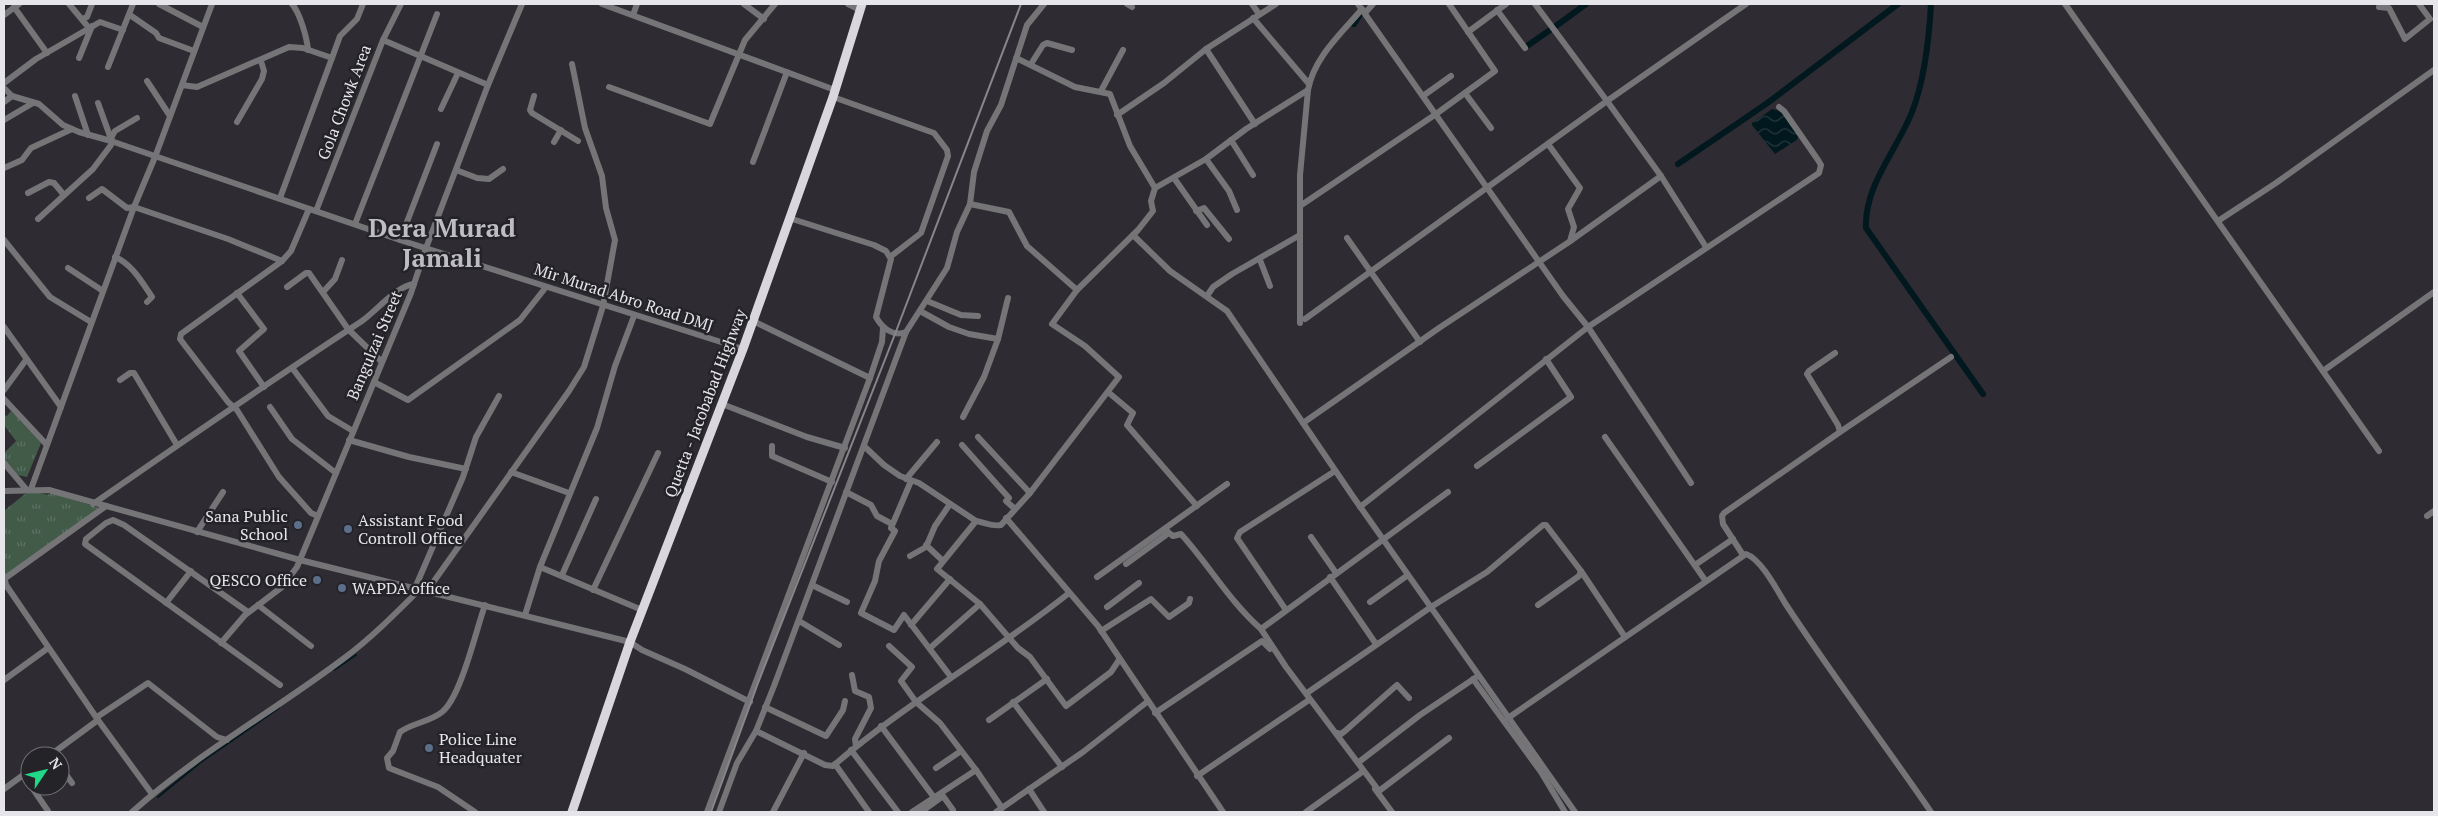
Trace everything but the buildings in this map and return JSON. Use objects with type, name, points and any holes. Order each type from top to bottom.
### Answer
[{"type":"highway","name":"Quetta - Jacobabad Highway","points":[[572,812],[630,642],[743,350],[788,218],[834,93],[861,7]]},
{"type":"street","points":[[68,4],[90,27]]},
{"type":"street","points":[[82,19],[87,17],[92,4]]},
{"type":"street","points":[[108,67],[134,4]]},
{"type":"street","points":[[159,4],[203,27]]},
{"type":"street","points":[[29,489],[212,4]]},
{"type":"street","points":[[292,4],[298,11],[301,25],[308,40],[308,50]]},
{"type":"street","points":[[280,198],[340,36],[357,19],[362,4]]},
{"type":"street","name":"Gola Chowk Area","points":[[316,211],[383,40],[401,4]]},
{"type":"street","name":"Bangulzai Street","points":[[221,643],[248,612],[282,587],[300,560],[414,284],[488,85],[522,4]]},
{"type":"street","points":[[602,4],[787,72],[934,133],[947,150],[948,156],[921,233],[890,257]]},
{"type":"street","points":[[633,15],[637,4]]},
{"type":"street","points":[[744,4],[764,19]]},
{"type":"street","points":[[608,87],[710,124],[745,40],[775,4]]},
{"type":"street","points":[[848,4],[861,7]]},
{"type":"street","points":[[719,812],[737,763],[756,730],[799,621],[906,332],[947,268],[957,232],[970,204],[974,172],[986,131],[1001,105],[1027,25],[1044,4]]},
{"type":"street","points":[[1252,4],[1256,16],[1308,87]]},
{"type":"street","points":[[1117,115],[1164,84],[1206,49],[1276,4]]},
{"type":"street","points":[[1373,4],[1361,9],[1325,51],[1312,72],[1308,87],[1300,175],[1303,321],[1488,186],[1746,4]]},
{"type":"street","points":[[1300,206],[1436,114],[1495,71],[1449,4]]},
{"type":"street","points":[[1468,32],[1506,4]]},
{"type":"street","points":[[1535,4],[1661,176],[1706,247]]},
{"type":"street","points":[[2065,4],[2379,451]]},
{"type":"street","points":[[2379,7],[2389,8],[2405,39],[2432,22],[2419,4]]},
{"type":"street","points":[[4,14],[17,6],[47,53]]},
{"type":"street","points":[[1361,9],[1588,327],[1691,483]]},
{"type":"street","points":[[1497,10],[1525,48]]},
{"type":"street","points":[[130,14],[159,38],[194,51]]},
{"type":"street","points":[[356,224],[437,14]]},
{"type":"street","points":[[4,83],[12,75],[100,22],[106,22],[123,30]]},
{"type":"street","points":[[79,58],[90,27]]},
{"type":"street","points":[[383,40],[488,85]]},
{"type":"street","points":[[1031,64],[1045,43],[1072,50]]},
{"type":"street","points":[[182,85],[198,87],[261,61],[289,47],[308,50],[332,58]]},
{"type":"street","points":[[1206,49],[1256,124]]},
{"type":"street","points":[[1101,91],[1122,50]]},
{"type":"street","points":[[1016,58],[1075,87],[1110,94],[1130,146],[1155,188]]},
{"type":"street","points":[[237,122],[262,79],[264,70],[261,61]]},
{"type":"street","points":[[427,591],[584,367],[604,306],[615,240],[606,208],[602,176],[585,128],[572,64]]},
{"type":"street","points":[[2218,221],[2276,183],[2434,70]]},
{"type":"street","points":[[754,162],[787,72]]},
{"type":"street","points":[[441,109],[458,73]]},
{"type":"street","points":[[1423,96],[1451,76]]},
{"type":"street","points":[[147,81],[170,116]]},
{"type":"street","points":[[864,446],[884,465],[908,480],[919,483],[976,521],[995,526],[1001,525],[1030,494],[1119,377],[1085,346],[1052,324],[1077,290],[1151,216],[1153,211],[1151,201],[1155,188],[1206,159],[1308,87]]},
{"type":"street","points":[[4,88],[12,96],[4,102]]},
{"type":"street","points":[[1465,93],[1491,128]]},
{"type":"street","name":"Mir Murad Abro Road DMJ","points":[[12,96],[47,110],[63,125],[88,135],[111,140],[155,157],[400,240],[743,350]]},
{"type":"street","points":[[75,96],[88,135]]},
{"type":"street","points":[[534,96],[530,111],[578,142]]},
{"type":"street","points":[[4,120],[33,103]]},
{"type":"street","points":[[98,103],[111,140]]},
{"type":"street","points":[[1360,507],[1588,327],[1820,171],[1821,164],[1784,111],[1778,107]]},
{"type":"street","points":[[38,219],[93,169],[111,145],[115,131],[137,118]]},
{"type":"street","points":[[4,168],[22,160],[31,148],[72,129]]},
{"type":"street","points":[[554,142],[561,130]]},
{"type":"street","points":[[1232,140],[1253,175]]},
{"type":"street","points":[[400,240],[437,144]]},
{"type":"street","points":[[1548,144],[1580,188],[1568,209],[1574,227],[1569,242]]},
{"type":"street","points":[[1206,159],[1229,191],[1237,210]]},
{"type":"street","points":[[456,170],[477,178],[489,179],[503,169]]},
{"type":"street","points":[[1303,424],[1420,342],[1569,242],[1661,176]]},
{"type":"street","points":[[1174,178],[1207,225]]},
{"type":"street","points":[[28,193],[49,182],[54,183],[64,195]]},
{"type":"street","points":[[88,198],[102,188],[127,208],[134,207],[228,239],[282,261]]},
{"type":"street","points":[[970,204],[991,206],[1009,212],[1027,246],[1077,290]]},
{"type":"street","points":[[1196,211],[1204,208],[1229,239]]},
{"type":"street","points":[[308,209],[291,251],[282,261],[181,334],[180,339],[236,410],[279,477],[311,513],[318,516]]},
{"type":"street","points":[[707,812],[845,448],[882,342],[882,328],[876,317],[876,312],[891,263],[890,257],[886,252],[874,245],[788,218]]},
{"type":"street","points":[[1133,235],[1170,271],[1227,311],[1335,471],[1431,607],[1476,678],[1541,772],[1565,812]]},
{"type":"street","points":[[1207,296],[1213,287],[1232,274],[1260,260],[1300,235]]},
{"type":"street","points":[[1347,238],[1420,342]]},
{"type":"street","points":[[4,240],[50,297],[91,322]]},
{"type":"street","points":[[115,257],[122,260],[136,274],[152,297],[147,302]]},
{"type":"street","points":[[323,292],[335,278],[342,260]]},
{"type":"street","points":[[1260,260],[1270,286]]},
{"type":"street","points":[[68,268],[103,291]]},
{"type":"street","points":[[287,287],[308,272],[348,329],[382,362]]},
{"type":"street","points":[[93,504],[232,406],[293,369],[348,329],[364,320],[405,286],[414,284]]},
{"type":"street","points":[[374,382],[408,400],[520,320],[546,287]]},
{"type":"street","points":[[2323,371],[2434,292]]},
{"type":"street","points":[[237,293],[264,329],[239,351],[264,387]]},
{"type":"street","points":[[963,417],[984,377],[998,338],[1008,298]]},
{"type":"street","points":[[926,301],[961,315],[978,316]]},
{"type":"street","points":[[920,311],[949,327],[969,334],[998,338]]},
{"type":"street","points":[[525,615],[540,567],[597,428],[615,366],[634,316]]},
{"type":"street","points":[[753,321],[870,378]]},
{"type":"street","points":[[4,327],[61,407]]},
{"type":"street","points":[[882,328],[896,334],[906,332]]},
{"type":"street","points":[[1835,353],[1807,374],[1840,432]]},
{"type":"street","points":[[1743,555],[1722,520],[1726,510],[1951,357]]},
{"type":"street","points":[[1478,466],[1571,397],[1546,359]]},
{"type":"street","points":[[4,390],[26,360]]},
{"type":"street","points":[[293,369],[328,416],[353,431]]},
{"type":"street","points":[[120,380],[130,373],[134,373],[178,445]]},
{"type":"street","points":[[1108,392],[1132,414],[1127,425],[1197,506]]},
{"type":"street","points":[[132,812],[152,794],[226,740],[343,659],[381,628],[416,593],[416,588],[466,468],[476,437],[499,396]]},
{"type":"street","points":[[4,399],[46,444]]},
{"type":"street","points":[[722,404],[807,437],[845,448]]},
{"type":"street","points":[[270,406],[292,439],[336,473]]},
{"type":"street","points":[[978,437],[1030,494]]},
{"type":"street","points":[[1605,437],[1705,580]]},
{"type":"street","points":[[349,440],[409,457],[466,468]]},
{"type":"street","points":[[937,442],[908,480],[892,524],[891,528],[895,531],[879,561],[875,581],[861,613],[894,630],[904,614],[952,677]]},
{"type":"street","points":[[962,445],[1009,498],[1006,501],[1016,509]]},
{"type":"street","points":[[772,446],[772,456],[832,482]]},
{"type":"street","points":[[593,590],[658,453]]},
{"type":"street","points":[[4,463],[29,489]]},
{"type":"street","points":[[1286,610],[1237,538],[1240,532],[1335,471]]},
{"type":"street","points":[[511,472],[569,493]]},
{"type":"street","points":[[1097,577],[1152,536],[1161,530],[1166,530],[1227,484]]},
{"type":"street","points":[[4,490],[49,490],[93,504],[300,560],[630,642],[642,650],[685,669],[750,702]]},
{"type":"street","points":[[197,532],[223,492]]},
{"type":"street","points":[[846,492],[871,505],[877,516],[892,524]]},
{"type":"street","points":[[1261,629],[1448,492]]},
{"type":"street","points":[[562,576],[596,499]]},
{"type":"street","points":[[910,556],[926,545],[935,526],[950,504]]},
{"type":"street","points":[[106,506],[4,577],[6,585],[48,648],[152,794]]},
{"type":"street","points":[[2427,516],[2434,511]]},
{"type":"street","points":[[1006,518],[1101,631],[1223,812]]},
{"type":"street","points":[[248,612],[124,525],[113,520],[106,523],[86,539],[85,544],[280,685]]},
{"type":"street","points":[[976,521],[937,569],[980,604],[1009,638],[1026,656],[1030,657],[1066,706],[1111,672],[1119,660]]},
{"type":"street","points":[[1197,776],[1376,644],[1431,607],[1457,593],[1465,584],[1488,572],[1544,525],[1546,525],[1581,571],[1625,637]]},
{"type":"street","points":[[1126,564],[1166,535],[1166,530]]},
{"type":"street","points":[[1166,530],[1173,536],[1182,534],[1236,603],[1261,629],[1392,812]]},
{"type":"street","points":[[1311,537],[1376,644]]},
{"type":"street","points":[[1695,565],[1733,538]]},
{"type":"street","points":[[926,545],[943,561]]},
{"type":"street","points":[[1508,718],[1705,580],[1743,555],[1749,555],[1768,576],[1800,626],[1931,812]]},
{"type":"street","points":[[540,567],[642,610]]},
{"type":"street","points":[[166,603],[191,571]]},
{"type":"street","points":[[1538,605],[1579,576],[1581,571]]},
{"type":"street","points":[[1370,602],[1408,576]]},
{"type":"street","points":[[911,625],[950,579]]},
{"type":"street","points":[[1107,607],[1139,583]]},
{"type":"street","points":[[812,585],[847,602]]},
{"type":"street","points":[[756,730],[825,765],[835,764],[881,726],[1009,638],[1069,593]]},
{"type":"street","points":[[1101,631],[1150,599],[1169,617],[1189,603],[1190,599]]},
{"type":"street","points":[[930,648],[980,604]]},
{"type":"street","points":[[258,605],[310,646]]},
{"type":"street","points":[[475,812],[438,787],[389,768],[387,758],[393,751],[400,732],[435,716],[447,707],[456,693],[485,605]]},
{"type":"street","points":[[799,621],[839,645]]},
{"type":"street","points":[[1155,713],[1262,641],[1337,733],[1379,791],[1449,738]]},
{"type":"street","points":[[889,646],[912,667],[901,681],[916,702],[940,723],[1002,808]]},
{"type":"street","points":[[4,680],[48,648]]},
{"type":"street","points":[[852,675],[855,691],[869,697],[871,708],[855,739],[854,748],[898,812]]},
{"type":"street","points":[[1476,678],[1508,718],[1575,812]]},
{"type":"street","points":[[1359,762],[1420,715],[1476,678]]},
{"type":"street","points":[[989,720],[1047,680]]},
{"type":"street","points":[[63,746],[148,683],[217,736],[226,740]]},
{"type":"street","points":[[1337,733],[1341,734],[1397,685],[1409,698]]},
{"type":"street","points":[[765,706],[826,736],[843,710],[845,701]]},
{"type":"street","points":[[1013,702],[1062,766]]},
{"type":"street","points":[[996,812],[1148,702]]},
{"type":"street","points":[[881,726],[934,796]]},
{"type":"street","points":[[936,768],[961,752]]},
{"type":"street","points":[[773,812],[804,753]]},
{"type":"street","points":[[835,764],[869,812]]},
{"type":"street","points":[[912,812],[976,770]]},
{"type":"street","points":[[1306,812],[1362,772]]},
{"type":"street","points":[[4,789],[20,778]]},
{"type":"street","points":[[1029,789],[1044,812]]},
{"type":"street","points":[[38,796],[48,811]]},
{"type":"street","points":[[921,812],[943,796],[953,810]]},
{"type":"green space","points":[[11,411],[41,443],[27,477],[18,475],[4,459],[4,453],[16,441],[4,425],[4,415],[7,416]]},
{"type":"green space","points":[[33,491],[48,495],[51,492],[99,508],[7,574],[4,573],[4,506],[5,510],[25,494]]},
{"type":"water","points":[[1772,109],[1784,115],[1798,136],[1797,140],[1775,154],[1752,125],[1752,123]]},
{"type":"waterway","points":[[1556,26],[1586,4]]},
{"type":"waterway","points":[[1678,164],[1766,104],[1898,4]]},
{"type":"waterway","points":[[1931,4],[1926,59],[1920,86],[1906,126],[1883,168],[1870,198],[1866,228],[1983,394]]},
{"type":"waterway","points":[[1354,24],[1361,13]]},
{"type":"waterway","points":[[1527,46],[1550,30]]},
{"type":"waterway","points":[[334,670],[356,655]]},
{"type":"waterway","points":[[158,797],[201,762],[279,708]]},
{"type":"railway","points":[[711,812],[758,683],[895,334],[1021,4]]},
{"type":"place","name":"Sana Public School","points":[[298,525]]},
{"type":"place","name":"Assistant Food Controll Office","points":[[348,529]]},
{"type":"place","name":"QESCO Office","points":[[317,580]]},
{"type":"place","name":"WAPDA office","points":[[342,588]]},
{"type":"place","name":"Police Line Headquater","points":[[429,748]]},
{"type":"district","name":"Dera Murad Jamali","points":[[442,243]]}]
